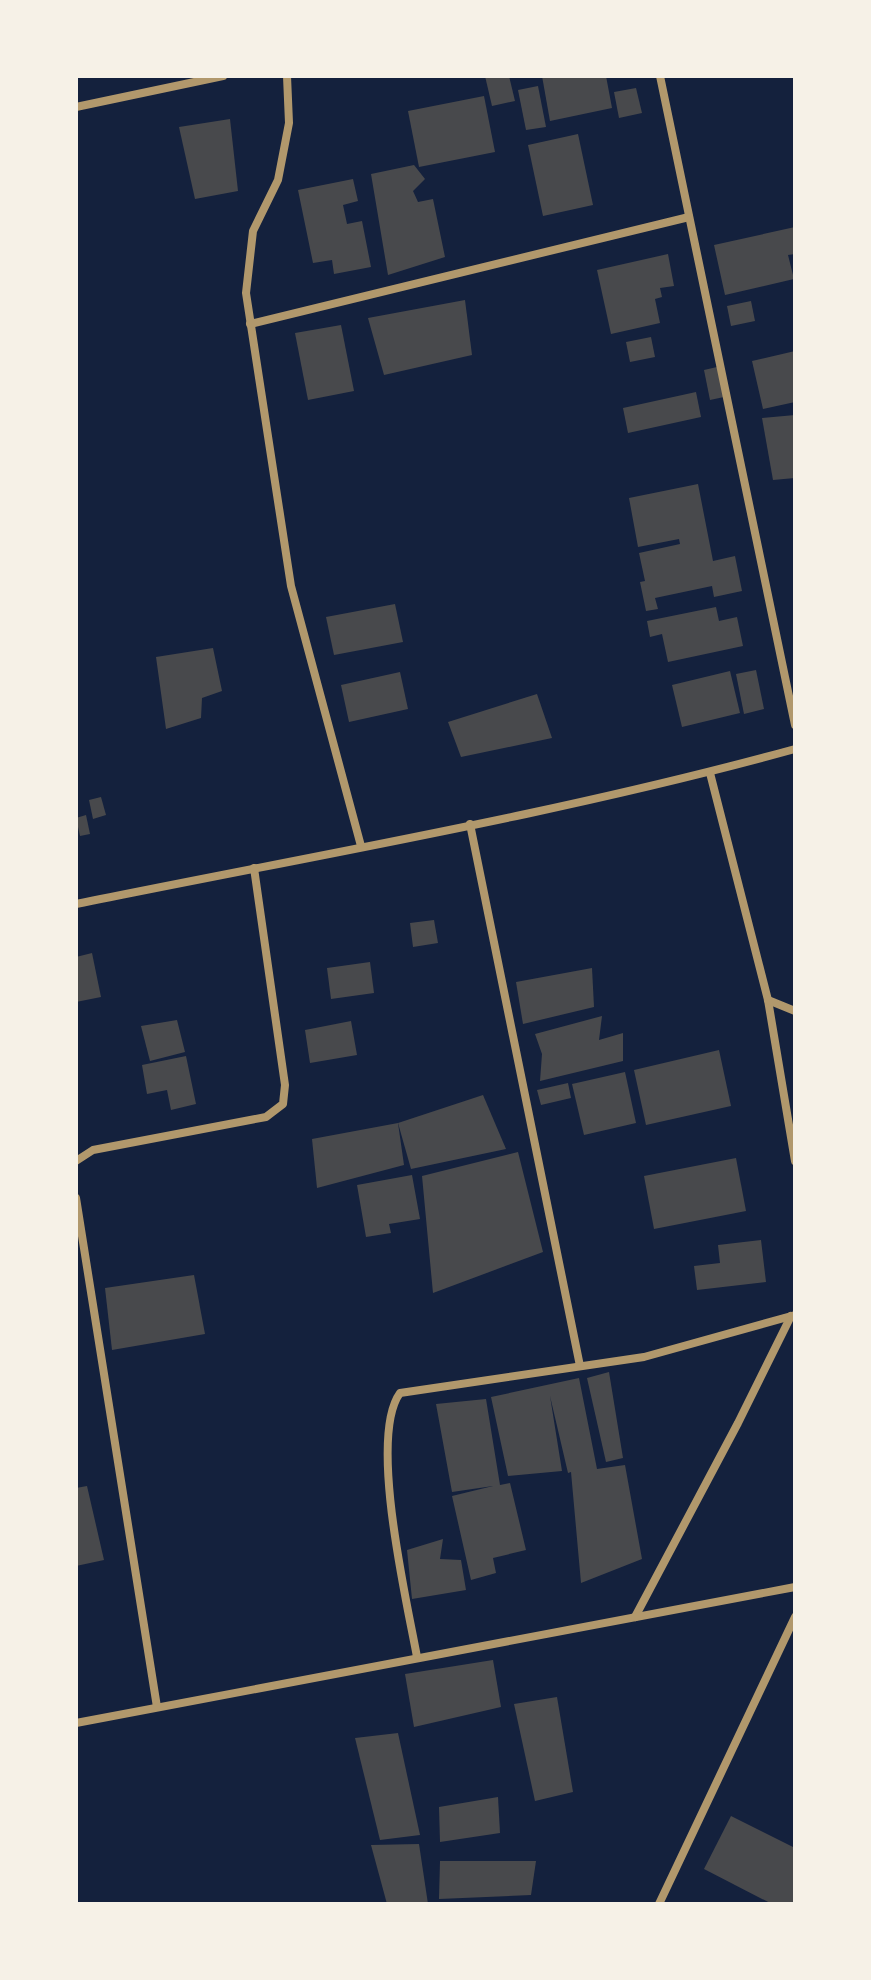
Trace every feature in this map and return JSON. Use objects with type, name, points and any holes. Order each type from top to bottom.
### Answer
[{"type":"street","points":[[76,107],[223,76]]},
{"type":"street","points":[[287,76],[289,123],[278,180],[253,231],[246,293],[291,586],[361,846]]},
{"type":"street","points":[[660,76],[795,725]]},
{"type":"street","points":[[250,324],[689,217]]},
{"type":"street","points":[[76,904],[710,773],[795,749]]},
{"type":"street","points":[[710,773],[768,1000],[795,1161]]},
{"type":"street","points":[[470,824],[580,1366]]},
{"type":"street","points":[[76,1161],[93,1150],[266,1117],[283,1104],[285,1085],[254,868]]},
{"type":"street","points":[[768,1000],[795,1011]]},
{"type":"street","points":[[76,1198],[157,1707]]},
{"type":"street","points":[[417,1657],[391,1519],[388,1441],[391,1405],[400,1393],[644,1357],[793,1315]]},
{"type":"street","points":[[635,1617],[793,1315]]},
{"type":"street","points":[[76,1723],[795,1587]]},
{"type":"street","points":[[659,1904],[795,1617]]},
{"type":"building","points":[[485,76],[509,76],[515,101],[492,106]]},
{"type":"building","points":[[542,76],[606,76],[612,108],[550,121]]},
{"type":"building","points":[[538,86],[546,127],[526,130],[518,90]]},
{"type":"building","points":[[636,88],[642,113],[619,118],[614,92]]},
{"type":"building","points":[[484,96],[495,152],[419,167],[408,111]]},
{"type":"building","points":[[230,119],[238,191],[195,199],[179,127]]},
{"type":"building","points":[[578,134],[593,205],[543,216],[528,145]]},
{"type":"building","points":[[414,165],[425,179],[413,191],[418,202],[433,199],[445,257],[388,275],[371,174]]},
{"type":"building","points":[[353,179],[358,201],[343,205],[347,224],[362,221],[371,267],[334,274],[332,260],[313,263],[298,190]]},
{"type":"building","points":[[795,227],[795,254],[788,255],[794,279],[725,295],[714,245]]},
{"type":"building","points":[[668,254],[674,286],[660,288],[662,297],[655,299],[660,323],[611,334],[597,270]]},
{"type":"building","points":[[465,300],[472,355],[384,375],[368,318]]},
{"type":"building","points":[[751,301],[755,321],[731,326],[727,306]]},
{"type":"building","points":[[341,325],[354,391],[308,400],[295,333]]},
{"type":"building","points":[[651,337],[655,357],[630,362],[626,342]]},
{"type":"building","points":[[795,351],[795,402],[763,409],[752,361]]},
{"type":"building","points":[[717,367],[724,397],[710,400],[704,370]]},
{"type":"building","points":[[696,392],[701,417],[628,433],[623,408]]},
{"type":"building","points":[[795,415],[795,478],[773,480],[762,418]]},
{"type":"building","points":[[698,484],[713,561],[735,556],[742,591],[714,597],[712,586],[655,598],[658,609],[646,611],[640,582],[645,581],[639,553],[680,544],[679,539],[638,547],[629,498]]},
{"type":"building","points":[[395,604],[403,642],[334,655],[326,617]]},
{"type":"building","points":[[716,607],[719,621],[737,617],[743,646],[668,662],[662,634],[650,637],[647,621]]},
{"type":"building","points":[[213,648],[222,691],[202,698],[201,718],[166,729],[156,657]]},
{"type":"building","points":[[756,670],[764,709],[744,714],[736,674]]},
{"type":"building","points":[[730,671],[740,713],[682,727],[672,685]]},
{"type":"building","points":[[400,672],[408,709],[349,722],[341,685]]},
{"type":"building","points":[[537,694],[552,738],[461,757],[448,722]]},
{"type":"building","points":[[101,797],[106,815],[93,819],[89,800]]},
{"type":"building","points":[[86,815],[90,834],[80,836],[76,818]]},
{"type":"building","points":[[434,920],[438,943],[413,947],[410,923]]},
{"type":"building","points":[[92,953],[101,997],[76,1002],[76,957]]},
{"type":"building","points":[[370,962],[374,993],[331,999],[327,968]]},
{"type":"building","points":[[592,968],[594,1007],[523,1024],[516,982]]},
{"type":"building","points":[[602,1016],[599,1040],[623,1033],[623,1061],[540,1081],[542,1054],[535,1034]]},
{"type":"building","points":[[177,1020],[185,1052],[150,1061],[141,1026]]},
{"type":"building","points":[[351,1021],[357,1055],[310,1063],[305,1030]]},
{"type":"building","points":[[719,1050],[731,1106],[646,1125],[634,1070]]},
{"type":"building","points":[[186,1056],[196,1104],[171,1110],[167,1090],[147,1094],[142,1065]]},
{"type":"building","points":[[625,1072],[636,1123],[584,1135],[572,1084]]},
{"type":"building","points":[[568,1083],[571,1098],[541,1105],[537,1090]]},
{"type":"building","points":[[483,1095],[506,1149],[411,1169],[398,1123]]},
{"type":"building","points":[[398,1123],[404,1165],[317,1188],[312,1139]]},
{"type":"building","points":[[518,1152],[543,1252],[433,1293],[422,1176]]},
{"type":"building","points":[[736,1158],[746,1211],[654,1229],[644,1176]]},
{"type":"building","points":[[412,1175],[420,1219],[389,1224],[391,1233],[366,1237],[357,1185]]},
{"type":"building","points":[[761,1240],[766,1282],[697,1290],[694,1266],[720,1263],[718,1245]]},
{"type":"building","points":[[194,1275],[205,1334],[112,1350],[105,1288]]},
{"type":"building","points":[[609,1372],[623,1458],[606,1462],[587,1378]]},
{"type":"building","points":[[579,1378],[597,1469],[625,1465],[642,1559],[581,1583],[571,1472],[568,1473],[550,1396],[562,1471],[508,1476],[491,1397]]},
{"type":"building","points":[[486,1399],[500,1485],[510,1483],[526,1550],[493,1558],[496,1573],[471,1580],[452,1496],[493,1486],[452,1492],[436,1404]]},
{"type":"building","points":[[87,1486],[104,1560],[76,1566],[76,1488]]},
{"type":"building","points":[[443,1539],[440,1559],[461,1560],[466,1590],[412,1599],[407,1550]]},
{"type":"building","points":[[493,1660],[501,1707],[414,1727],[405,1674]]},
{"type":"building","points":[[557,1697],[573,1792],[535,1801],[514,1704]]},
{"type":"building","points":[[398,1733],[420,1835],[380,1840],[355,1738]]},
{"type":"building","points":[[498,1797],[500,1833],[440,1842],[439,1807]]},
{"type":"building","points":[[731,1816],[795,1848],[795,1904],[772,1904],[704,1869]]},
{"type":"building","points":[[419,1844],[428,1904],[387,1904],[371,1845]]},
{"type":"building","points":[[440,1861],[536,1861],[531,1895],[439,1899]]}]
